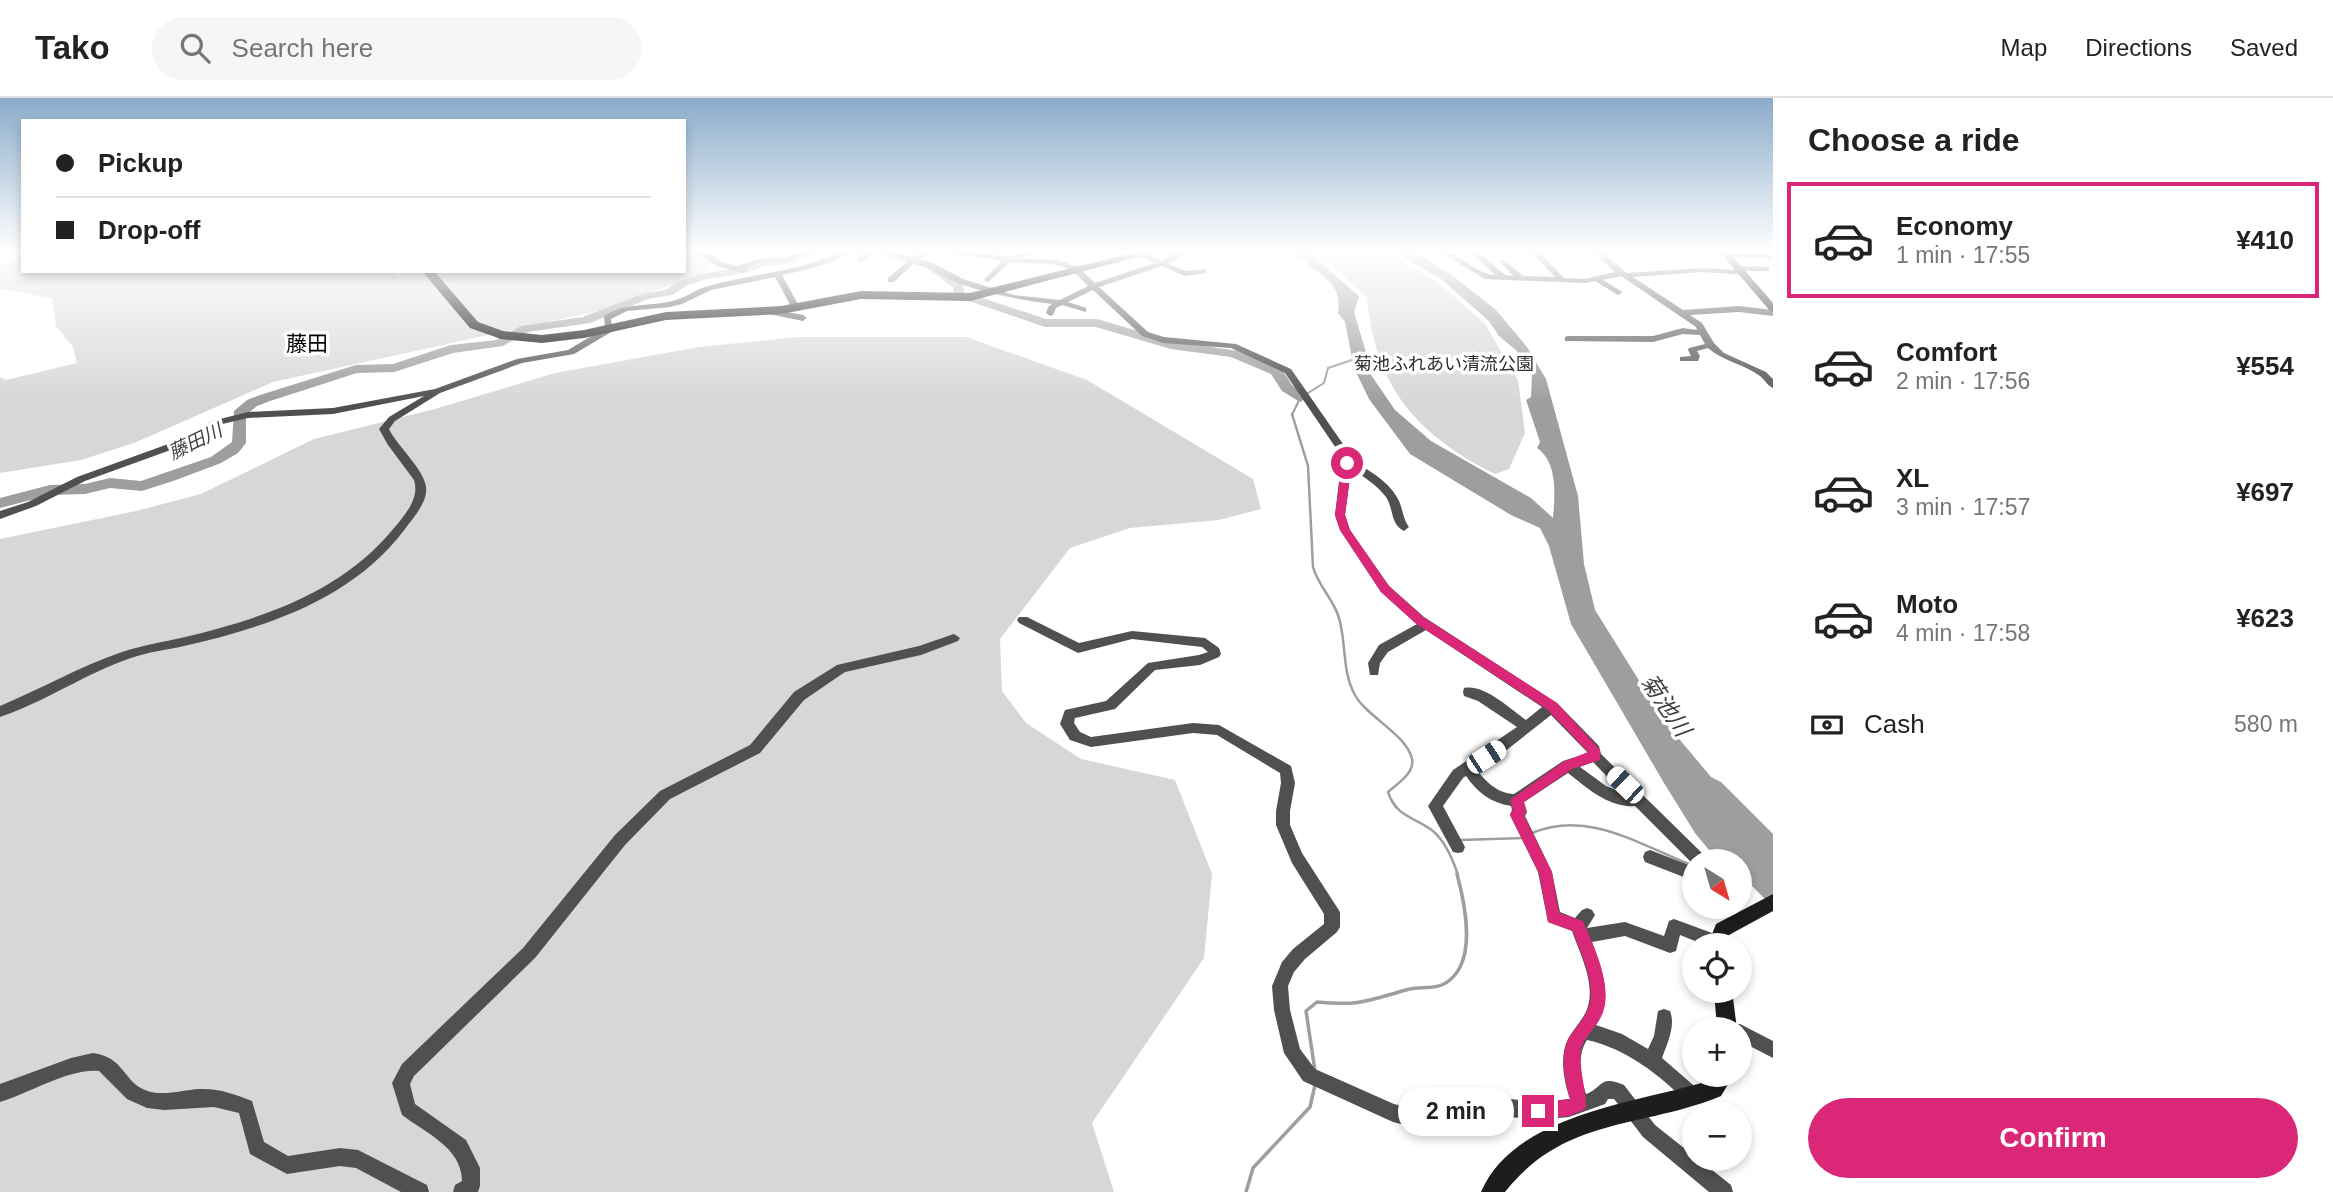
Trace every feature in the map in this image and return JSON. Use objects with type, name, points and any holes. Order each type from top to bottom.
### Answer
[{"type":"main road","points":[[451,301],[466,320],[484,331],[521,339],[561,338],[666,316],[767,311],[800,313],[840,301]]},
{"type":"main road","points":[[1752,908],[1773,902]]},
{"type":"main road","points":[[1721,933],[1733,919]]},
{"type":"main road","points":[[1492,1192],[1500,1178],[1534,1145],[1570,1127],[1693,1096],[1714,1090],[1716,1087]]},
{"type":"street","points":[[0,514],[32,504],[81,479],[163,450],[223,421],[248,415],[332,411],[437,391],[520,361],[571,352],[610,329],[607,318],[615,312],[650,303],[680,301]]},
{"type":"street","points":[[793,301],[800,313]]},
{"type":"street","points":[[1053,301],[1083,310]]},
{"type":"street","points":[[1050,313],[1052,307],[1068,301]]},
{"type":"street","points":[[1110,301],[1145,334],[1163,340],[1233,346],[1288,371],[1328,425],[1347,457],[1340,515],[1345,530],[1385,589],[1426,624],[1552,707],[1594,750],[1595,756],[1688,849]]},
{"type":"street","points":[[1662,301],[1699,325],[1711,345],[1732,363],[1763,374],[1773,385]]},
{"type":"street","points":[[1679,313],[1739,309],[1773,311]]},
{"type":"street","points":[[1568,339],[1653,339],[1683,331],[1705,333]]},
{"type":"street","points":[[1683,359],[1695,359],[1692,350],[1711,345]]},
{"type":"street","points":[[0,712],[73,675],[130,654],[273,617],[322,595],[348,578],[397,533],[419,498],[418,477],[388,441],[384,429],[386,422],[414,408],[437,391]]},
{"type":"street","points":[[1347,463],[1366,472],[1390,496],[1395,516],[1404,527]]},
{"type":"street","points":[[1023,620],[1078,648],[1132,635],[1205,643],[1212,647],[1215,654],[1211,657],[1153,666],[1110,705],[1077,710],[1070,714],[1067,724],[1075,736],[1091,743],[1193,728],[1219,730],[1286,770],[1289,780],[1282,824],[1289,841],[1332,912],[1334,921],[1325,935],[1299,954],[1288,967],[1280,986],[1282,1010],[1292,1053],[1309,1075],[1393,1113],[1437,1124],[1493,1106],[1538,1111],[1569,1108],[1599,1098],[1604,1090],[1618,1091],[1632,1111],[1671,1151],[1724,1192]]},
{"type":"street","points":[[1374,672],[1375,657],[1381,649],[1426,624]]},
{"type":"street","points":[[462,1192],[471,1186],[471,1168],[460,1146],[408,1109],[401,1083],[408,1070],[529,953],[620,840],[665,795],[755,749],[799,696],[841,667],[921,650],[954,638]]},
{"type":"street","points":[[1469,692],[1483,697],[1525,726]]},
{"type":"street","points":[[1458,846],[1433,817],[1447,788],[1458,774],[1552,707]]},
{"type":"street","points":[[1468,768],[1485,790],[1509,801],[1516,800],[1567,765],[1595,756]]},
{"type":"street","points":[[1567,765],[1612,797],[1629,802],[1640,799]]},
{"type":"street","points":[[1516,800],[1520,812],[1517,815],[1545,872],[1548,916],[1583,926],[1625,929],[1670,946],[1674,926],[1691,933]]},
{"type":"street","points":[[1650,857],[1682,869]]},
{"type":"street","points":[[1580,1103],[1572,1079],[1574,1045],[1586,1031],[1596,1012],[1598,994],[1595,973],[1584,947],[1583,926]]},
{"type":"street","points":[[1652,1061],[1662,1036],[1664,1017]]},
{"type":"street","points":[[1586,1031],[1609,1038],[1666,1069],[1693,1096]]},
{"type":"street","points":[[1752,1039],[1773,1050]]},
{"type":"street","points":[[0,1093],[25,1087],[79,1065],[93,1062],[105,1064],[138,1096],[151,1100],[211,1098],[246,1107],[256,1148],[278,1162],[288,1165],[340,1157],[358,1159],[420,1192]]},
{"type":"green space","points":[[52,301],[626,301],[598,311],[273,382],[134,443],[81,460],[0,473],[0,377],[6,380],[77,363],[73,347],[56,326]]},
{"type":"green space","name":"菊池ふれあい清流公園","points":[[1367,301],[1459,301],[1485,324],[1518,380],[1525,433],[1509,469],[1495,474],[1443,443],[1422,425],[1390,383],[1379,358]]},
{"type":"green space","points":[[798,337],[966,337],[1087,380],[1253,479],[1261,509],[1219,520],[1130,528],[1070,548],[1000,639],[1002,691],[1026,723],[1081,759],[1175,780],[1212,874],[1204,958],[1092,1123],[1114,1192],[0,1192],[0,539],[136,511],[201,494],[314,439],[435,409],[555,373],[699,347]]},
{"type":"shaded area","points":[[1339,301],[1357,301],[1354,312],[1368,359],[1367,369],[1395,410],[1431,441],[1531,498],[1553,518],[1552,470],[1544,454],[1537,448],[1540,442],[1526,400],[1531,397],[1532,375],[1517,351],[1466,301],[1485,301],[1496,310],[1527,347],[1546,379],[1578,496],[1584,564],[1595,610],[1665,722],[1711,777],[1721,782],[1773,834],[1773,907],[1752,886],[1752,849],[1708,849],[1664,783],[1571,624],[1549,546],[1540,528],[1511,515],[1410,454],[1369,399],[1354,368],[1345,322],[1338,313]]},
{"type":"waterway","name":"藤田川","points":[[0,503],[50,490],[85,489],[110,483],[142,486],[171,477],[216,460],[233,450],[239,443],[239,414],[252,403],[265,398],[356,369],[394,368],[451,349],[499,343],[525,329],[586,320],[633,301]]},
{"type":"waterway","name":"藤田川","points":[[979,301],[1045,323],[1097,323],[1171,345],[1234,354],[1276,371],[1287,388],[1300,398]]},
{"type":"waterway","points":[[1292,415],[1300,398],[1324,383],[1328,368],[1355,359]]},
{"type":"waterway","points":[[1292,415],[1308,466],[1313,567],[1338,615],[1351,685],[1360,703],[1403,742],[1412,759],[1411,769],[1388,792],[1401,812],[1438,835],[1458,875]]},
{"type":"waterway","points":[[1532,833],[1574,825],[1594,828],[1634,840],[1682,861]]},
{"type":"waterway","points":[[1460,840],[1524,838]]},
{"type":"waterway","points":[[1315,1071],[1306,1011],[1317,1002],[1363,1002],[1411,989],[1440,986],[1455,975],[1462,963],[1467,933],[1457,874]]},
{"type":"waterway","points":[[1246,1192],[1253,1168],[1310,1107],[1315,1085]]},
{"type":"district","name":"藤田","points":[[307,344]]},
{"type":"route","points":[[1347,463],[1340,515],[1345,530],[1362,559],[1385,589],[1419,620],[1552,707],[1594,750],[1595,756],[1567,765],[1516,800],[1520,812],[1517,815],[1532,841],[1551,889],[1553,917],[1578,926],[1584,936],[1584,947],[1595,973],[1598,994],[1596,1012],[1586,1031],[1574,1045],[1572,1079],[1580,1103],[1569,1108],[1538,1111]]},
{"type":"water label","name":"菊池川","points":[[1666,705]]}]
